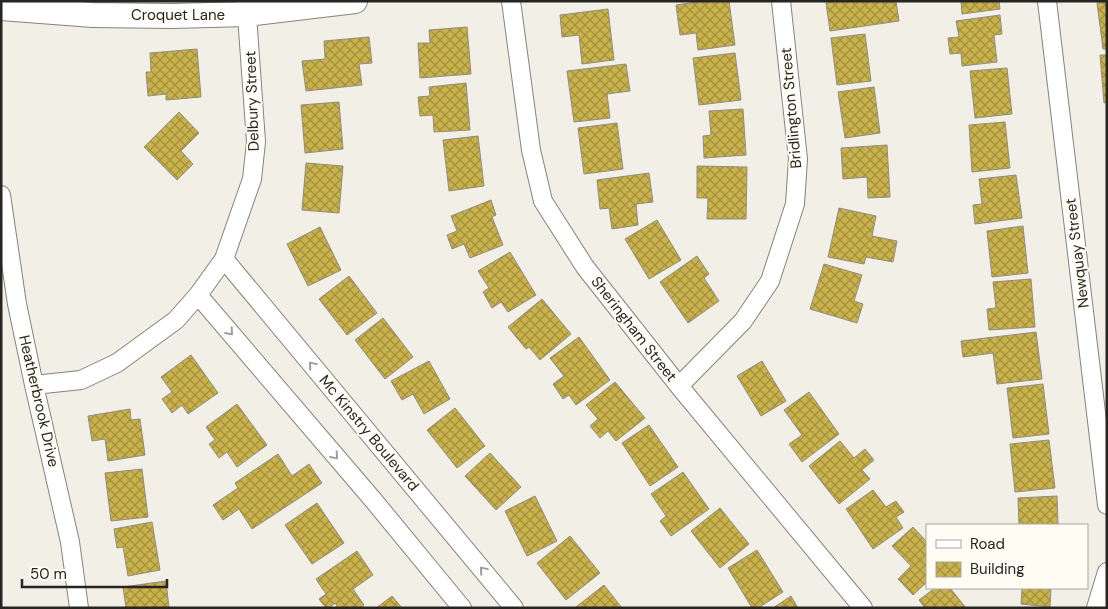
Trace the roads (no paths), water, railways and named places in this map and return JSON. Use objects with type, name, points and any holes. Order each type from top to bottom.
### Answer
[{"type":"street","name":"Croquet Lane","points":[[1,8],[93,15],[172,16],[247,8],[355,1]]},
{"type":"street","name":"Sheringham Street","points":[[511,1],[531,150],[543,201],[585,267],[679,386],[863,608]]},
{"type":"street","name":"Bridlington Street","points":[[679,386],[743,321],[770,281],[795,204],[798,159],[781,1]]},
{"type":"street","name":"Newquay Street","points":[[1047,1],[1107,505]]},
{"type":"street","name":"Delbury Street","points":[[34,385],[81,380],[117,363],[176,320],[198,295],[224,259],[252,179],[256,142],[247,8]]},
{"type":"street","name":"Heatherbrook Drive","points":[[1,195],[18,304],[34,385],[70,542],[79,608]]},
{"type":"street","name":"Mc Kinstry Boulevard","points":[[224,259],[514,608]]},
{"type":"street","points":[[198,295],[374,501],[462,608]]},
{"type":"street","points":[[1096,608],[1107,572]]}]
